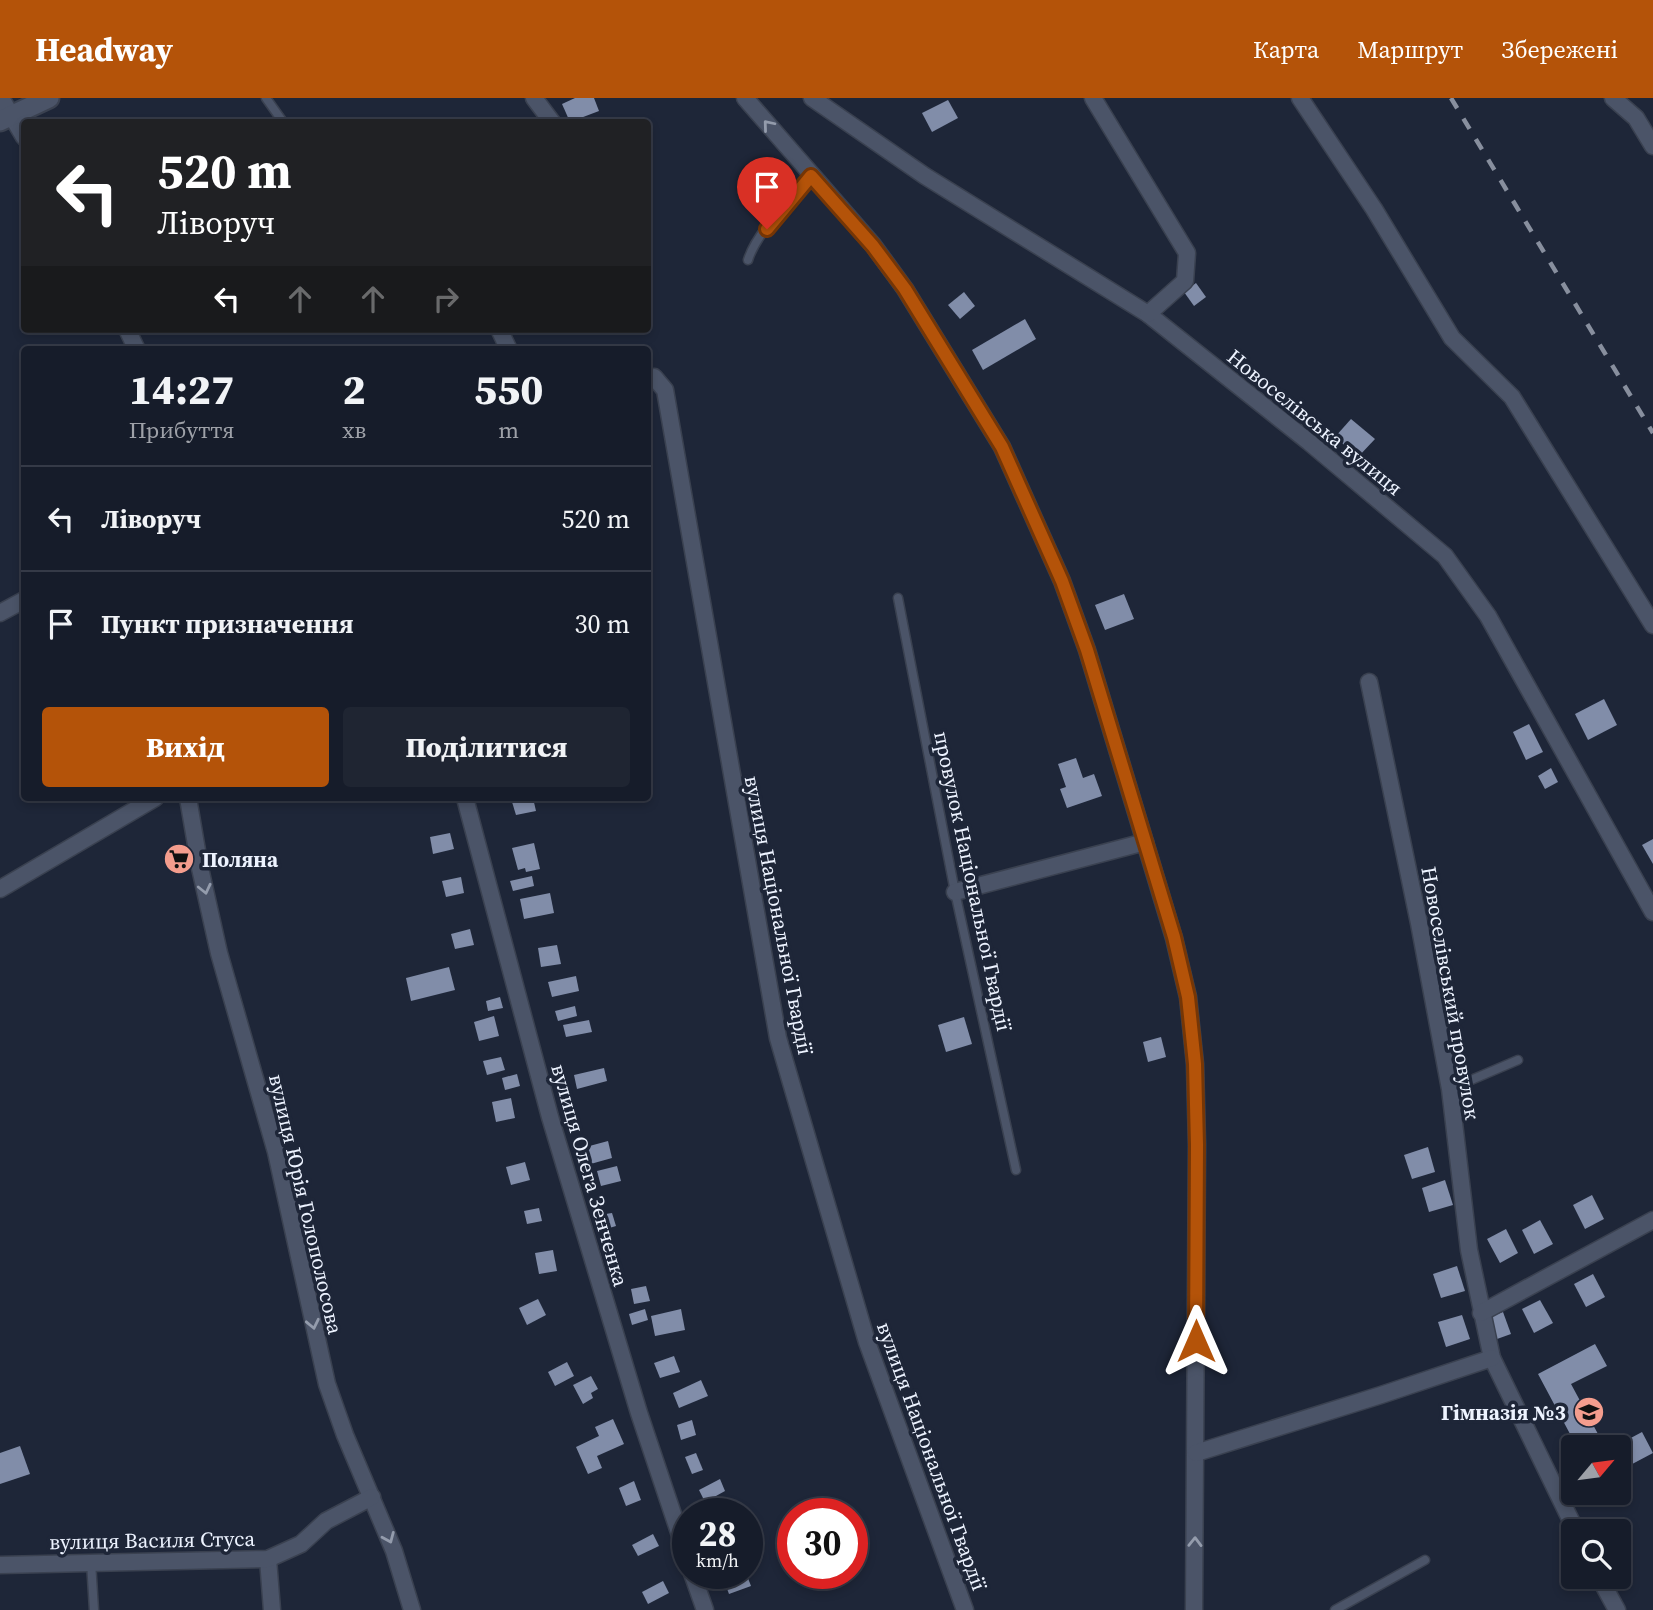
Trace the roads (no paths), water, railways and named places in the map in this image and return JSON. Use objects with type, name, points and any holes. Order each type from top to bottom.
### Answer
[{"type":"street","points":[[1,98],[6,119],[21,134]]},
{"type":"street","points":[[6,119],[49,98]]},
{"type":"street","points":[[534,98],[550,119]]},
{"type":"street","points":[[745,98],[873,246],[905,289],[1002,447],[1062,581],[1087,650],[1174,937],[1188,997],[1195,1064],[1197,1145],[1194,1610]]},
{"type":"street","name":"Новоселівська вулиця","points":[[813,98],[925,176],[1148,314],[1445,556],[1488,616],[1653,912]]},
{"type":"street","points":[[1093,98],[1187,253],[1185,281],[1148,314]]},
{"type":"street","points":[[1300,98],[1374,209],[1451,338],[1512,397],[1653,625]]},
{"type":"street","points":[[1614,98],[1636,118],[1653,146]]},
{"type":"street","name":"вулиця Національної Гвардії","points":[[651,378],[665,390],[778,1038],[867,1342],[965,1610]]},
{"type":"street","points":[[0,613],[21,602]]},
{"type":"street","name":"Новоселівський провулок","points":[[1369,682],[1450,1089],[1469,1250],[1492,1359],[1570,1519]]},
{"type":"street","points":[[0,889],[151,801]]},
{"type":"street","name":"вулиця Юрія Голополосова","points":[[189,801],[219,953],[276,1152],[327,1384],[345,1435],[394,1551],[412,1610]]},
{"type":"street","name":"вулиця Олега Зенченка","points":[[466,801],[550,1117],[639,1413],[672,1511]]},
{"type":"street","points":[[955,892],[1145,842]]},
{"type":"street","points":[[1481,1313],[1653,1220]]},
{"type":"street","points":[[1196,1453],[1492,1359]]},
{"type":"street","name":"вулиця Василя Стуса","points":[[0,1565],[268,1559],[301,1544],[327,1521],[372,1497]]},
{"type":"street","points":[[268,1559],[272,1610]]},
{"type":"street","points":[[698,1589],[705,1610]]},
{"type":"street","points":[[1605,1589],[1616,1610]]},
{"type":"lane","points":[[266,98],[281,119]]},
{"type":"lane","points":[[748,260],[751,250],[811,176]]},
{"type":"lane","name":"провулок Національної Гвардії","points":[[898,598],[955,892],[1016,1170]]},
{"type":"lane","points":[[1450,1089],[1518,1060]]},
{"type":"lane","points":[[1335,1610],[1425,1560]]},
{"type":"lane","points":[[91,1562],[94,1610]]},
{"type":"railway","points":[[1451,98],[1653,433]]},
{"type":"place","name":"Поляна","points":[[179,859]]},
{"type":"place","name":"Гімназія №3","points":[[1589,1412]]}]
